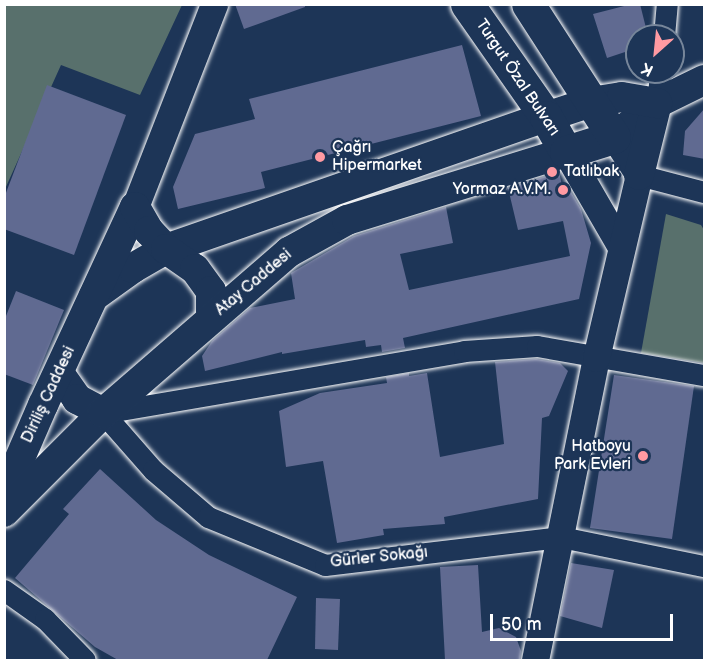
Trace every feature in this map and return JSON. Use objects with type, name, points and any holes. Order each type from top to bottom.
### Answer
[{"type":"main road","name":"Turgut Özal Bulvarı","points":[[467,4],[546,117],[566,152]]},
{"type":"main road","points":[[528,4],[614,137]]},
{"type":"main road","name":"Atay Caddesi","points":[[4,512],[103,413],[289,252],[347,220],[614,137],[657,103],[705,80]]},
{"type":"main road","points":[[94,296],[133,268],[166,249],[591,102],[621,98],[657,103],[639,175]]},
{"type":"main road","points":[[135,207],[149,231],[166,249],[195,269],[210,291],[211,318]]},
{"type":"main road","name":"Diriliş Caddesi","points":[[4,495],[135,207]]},
{"type":"main road","points":[[59,373],[77,399],[103,413]]},
{"type":"street","points":[[135,207],[214,4]]},
{"type":"street","points":[[665,24],[667,4]]},
{"type":"street","points":[[657,103],[659,84]]},
{"type":"street","points":[[614,137],[639,175],[705,192]]},
{"type":"street","points":[[566,152],[621,247]]},
{"type":"street","points":[[535,660],[596,358],[639,175]]},
{"type":"street","points":[[103,413],[465,351],[537,346],[705,375]]},
{"type":"street","name":"Gürler Sokağı","points":[[103,413],[153,470],[208,517],[325,565],[561,537],[705,566]]},
{"type":"street","points":[[4,590],[45,619],[85,660]]},
{"type":"green space","points":[[5,5],[182,5],[140,95],[61,65],[5,189]]},
{"type":"green space","points":[[666,214],[701,225],[704,230],[704,363],[641,353]]},
{"type":"building","points":[[235,4],[305,4],[305,7],[244,29]]},
{"type":"building","points":[[640,4],[645,24],[625,24],[625,52],[607,58],[593,14]]},
{"type":"building","points":[[462,45],[481,116],[261,172],[265,188],[178,209],[173,187],[195,134],[255,119],[249,99]]},
{"type":"building","points":[[47,85],[126,115],[74,255],[4,229],[4,198]]},
{"type":"building","points":[[705,108],[705,159],[683,155],[685,131]]},
{"type":"building","points":[[559,172],[563,190],[571,192],[581,209],[591,243],[579,299],[403,338],[405,348],[382,352],[381,345],[366,347],[365,340],[282,354],[282,352],[205,371],[202,356],[212,341],[250,308],[295,299],[291,273],[354,236],[446,207],[453,243],[400,254],[409,290],[570,256],[563,221],[518,230],[508,188]]},
{"type":"building","points":[[16,291],[64,310],[33,385],[4,374],[4,321]]},
{"type":"building","points":[[536,359],[560,363],[568,371],[549,416],[542,418],[538,499],[444,517],[445,524],[383,529],[384,535],[337,543],[323,461],[286,467],[279,411],[320,393],[387,383],[386,377],[409,373],[409,376],[427,373],[440,457],[504,444],[495,362]]},
{"type":"building","name":"Hatboyu Park Evleri","points":[[614,375],[694,386],[672,539],[590,528]]},
{"type":"building","points":[[100,469],[156,520],[209,555],[297,597],[267,660],[118,660],[95,647],[15,578],[69,514],[63,509]]},
{"type":"building","points":[[571,563],[614,570],[602,628],[560,616]]},
{"type":"building","points":[[478,565],[482,632],[499,628],[516,637],[521,651],[520,660],[445,660],[440,567]]},
{"type":"building","points":[[316,598],[340,599],[338,650],[315,649]]},
{"type":"place","name":"Çağrı Hipermarket","points":[[320,157]]},
{"type":"place","name":"Tatlıbak","points":[[552,172]]},
{"type":"place","name":"Yormaz A.V.M.","points":[[563,190]]},
{"type":"place","name":"Hatboyu Park Evleri","points":[[643,456]]}]
